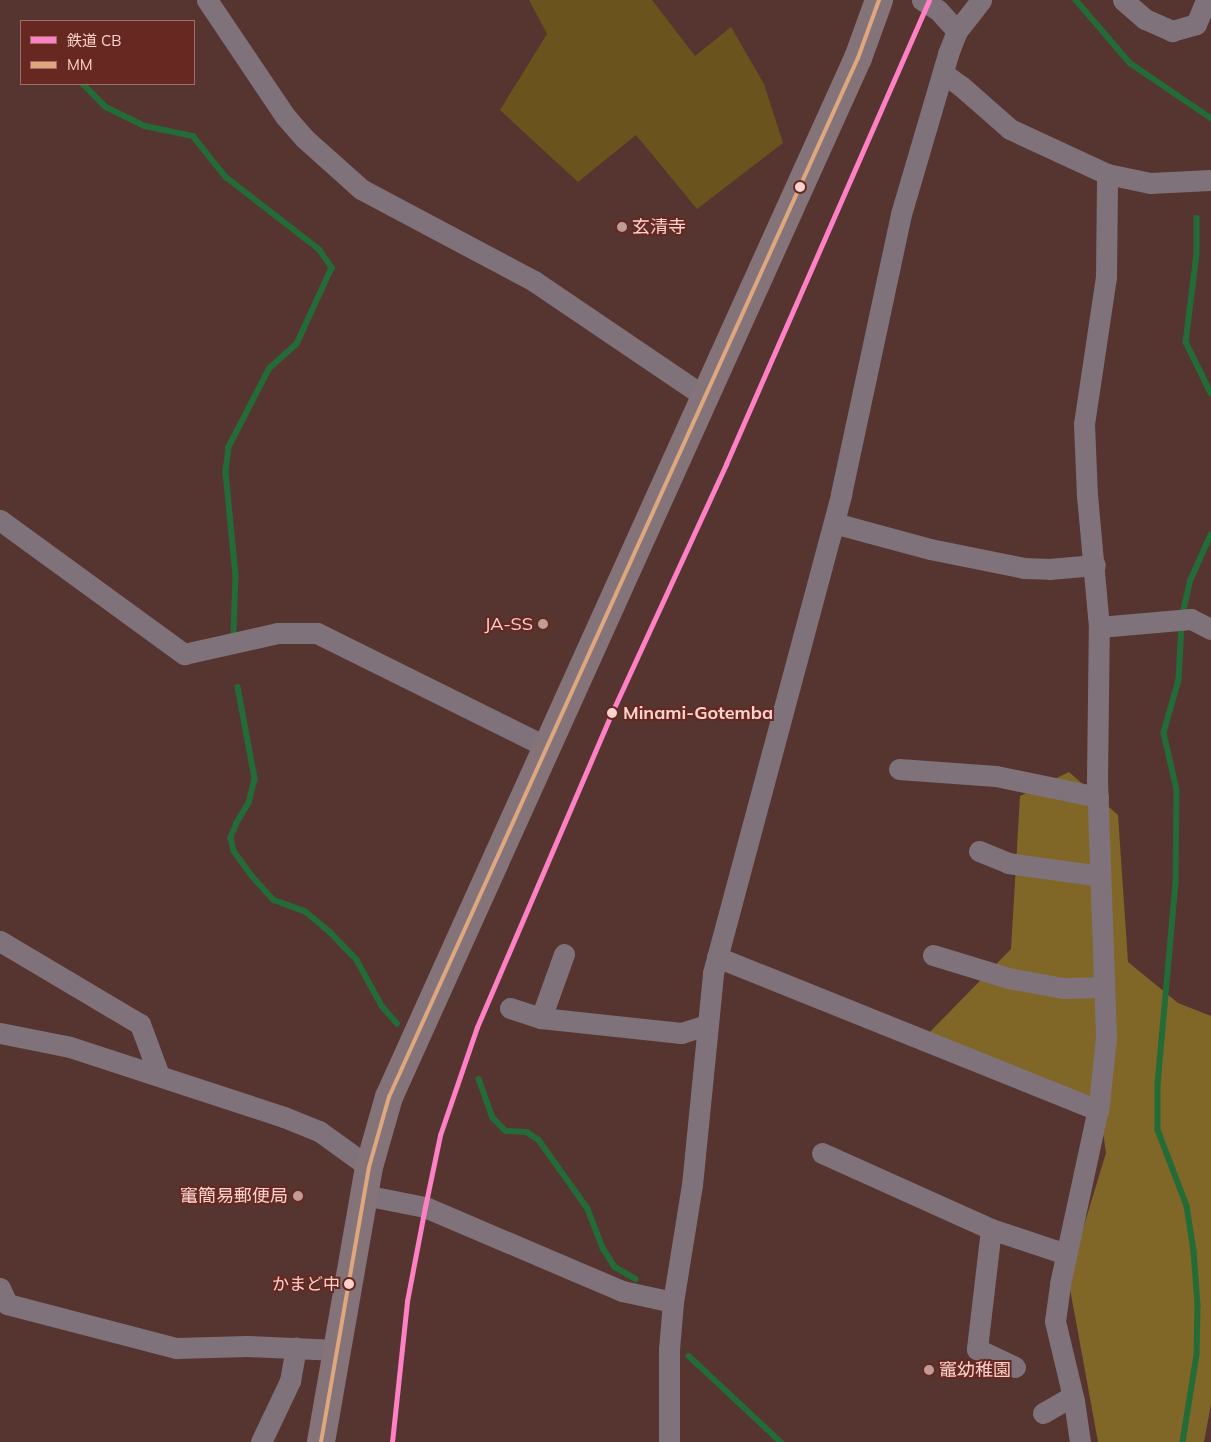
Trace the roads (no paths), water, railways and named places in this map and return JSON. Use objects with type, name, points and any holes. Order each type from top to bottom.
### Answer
[{"type":"main road","points":[[321,1442],[369,1167],[389,1097],[858,58],[879,0]]},
{"type":"street","points":[[207,0],[285,116],[304,138],[361,189],[534,281],[704,396]]},
{"type":"street","points":[[922,0],[938,10],[957,31]]},
{"type":"street","points":[[669,1442],[668,1348],[673,1302],[692,1186],[712,973],[834,523],[857,428],[901,214],[957,31],[981,0]]},
{"type":"street","points":[[1123,0],[1145,19],[1172,31],[1196,24],[1206,0]]},
{"type":"street","points":[[943,73],[961,86],[1010,129],[1107,174],[1150,183],[1211,180]]},
{"type":"street","points":[[1080,1442],[1055,1321],[1066,1254],[1098,1110],[1106,1037],[1098,797],[1099,627],[1095,565],[1087,496],[1084,424],[1106,277],[1107,174]]},
{"type":"street","points":[[0,520],[184,654],[278,633],[317,633],[547,747]]},
{"type":"street","points":[[834,523],[930,549],[1024,568],[1049,569],[1095,565]]},
{"type":"street","points":[[1099,627],[1183,620],[1211,629]]},
{"type":"street","points":[[899,769],[996,776],[1098,797]]},
{"type":"street","points":[[979,851],[1008,862],[1100,876]]},
{"type":"street","points":[[0,941],[140,1024],[159,1075]]},
{"type":"street","points":[[541,1018],[564,954]]},
{"type":"street","points":[[932,955],[1008,978],[1063,988],[1104,987]]},
{"type":"street","points":[[717,957],[1098,1110]]},
{"type":"street","points":[[510,1008],[541,1018],[681,1033],[708,1025]]},
{"type":"street","points":[[0,1033],[70,1046],[319,1131],[369,1167]]},
{"type":"street","points":[[822,1154],[992,1229],[1066,1254]]},
{"type":"street","points":[[364,1195],[425,1207],[622,1291],[673,1302]]},
{"type":"street","points":[[992,1229],[977,1349],[1015,1367]]},
{"type":"street","points":[[0,1288],[6,1304],[176,1348],[247,1346],[337,1350]]},
{"type":"street","points":[[261,1442],[290,1381],[296,1348]]},
{"type":"street","points":[[1043,1413],[1072,1396]]},
{"type":"waterway","points":[[1076,0],[1130,63],[1211,118]]},
{"type":"waterway","points":[[84,85],[106,107],[145,126],[193,136],[226,177],[320,250],[332,268],[297,344],[270,368],[229,447],[226,472],[236,575],[234,631]]},
{"type":"waterway","points":[[1197,218],[1197,254],[1186,342],[1211,393]]},
{"type":"waterway","points":[[1182,616],[1190,581],[1211,534]]},
{"type":"waterway","points":[[1182,625],[1179,680],[1164,733],[1177,790],[1176,883],[1158,1083],[1158,1130],[1187,1206],[1194,1251],[1198,1305],[1197,1355],[1183,1442]]},
{"type":"waterway","points":[[238,687],[255,779],[249,803],[237,823],[231,838],[234,851],[253,877],[274,900],[305,911],[331,933],[357,960],[382,1006],[397,1023]]},
{"type":"waterway","points":[[479,1079],[493,1118],[506,1131],[527,1132],[539,1140],[588,1209],[603,1248],[615,1267],[636,1279]]},
{"type":"waterway","points":[[689,1356],[781,1442]]},
{"type":"rail line","name":"CB","points":[[392,1442],[407,1301],[425,1207],[440,1135],[477,1027],[613,710],[726,464],[929,0]]},
{"type":"place","name":"玄清寺","points":[[622,227]]},
{"type":"place","name":"JA-SS","points":[[543,624]]},
{"type":"place","name":"Minami-Gotemba","points":[[612,713]]},
{"type":"place","name":"竃簡易郵便局","points":[[298,1196]]},
{"type":"place","name":"かまど中","points":[[349,1284]]},
{"type":"place","name":"竈幼稚園","points":[[929,1370]]}]
